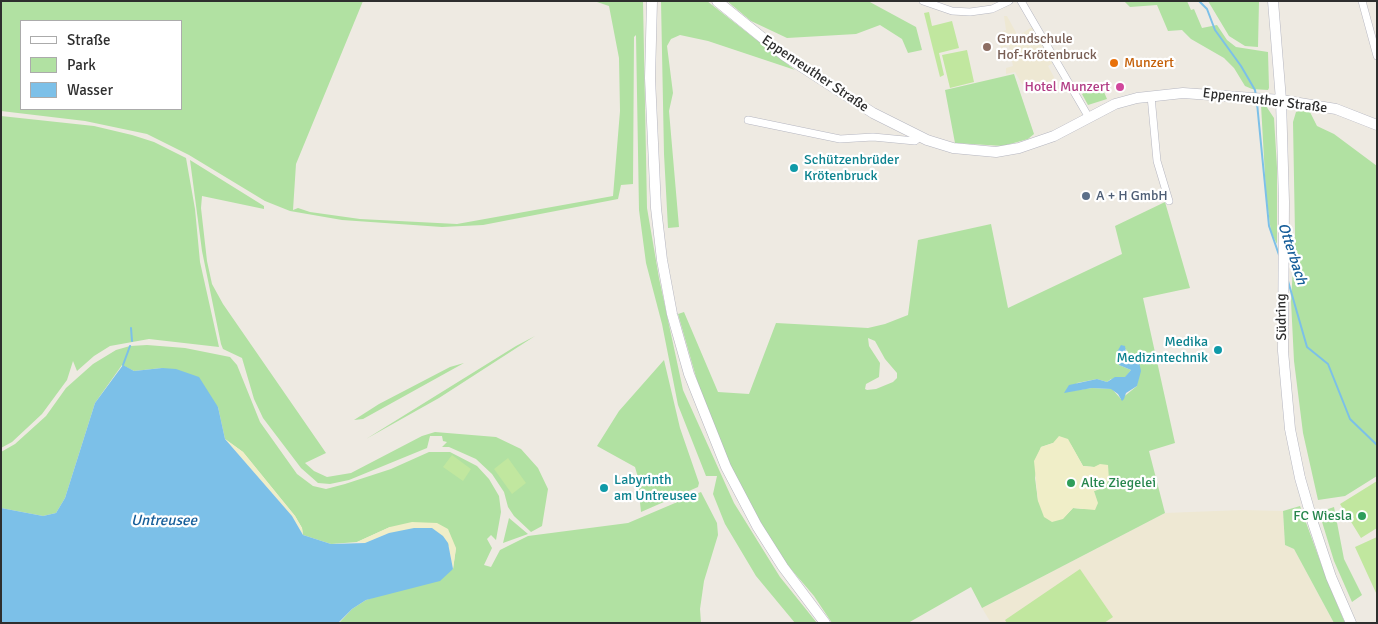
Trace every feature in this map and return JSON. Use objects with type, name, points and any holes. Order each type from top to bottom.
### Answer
[{"type":"main road","points":[[652,1],[651,114],[656,208],[662,260],[672,314],[690,374],[732,480],[783,567],[825,623]]},
{"type":"main road","name":"Eppenreuther Straße","points":[[717,1],[756,34],[814,76],[873,113],[920,137],[953,148],[996,152],[1037,143],[1114,104],[1151,96],[1183,93],[1281,100],[1336,110],[1377,125]]},
{"type":"main road","name":"Südring","points":[[1273,1],[1281,100],[1284,228],[1282,294],[1285,389],[1290,429],[1300,478],[1331,577],[1351,623]]},
{"type":"street","points":[[923,1],[952,11],[970,12],[992,9],[1009,1]]},
{"type":"street","points":[[1021,1],[1088,116]]},
{"type":"street","points":[[1362,1],[1377,56]]},
{"type":"street","points":[[1151,96],[1157,161],[1168,202]]},
{"type":"street","name":"Eppenreuther Straße","points":[[748,120],[840,140],[873,137],[910,141],[918,140],[920,137]]},
{"type":"shaded area","points":[[1004,16],[1007,16],[1018,36],[1032,27],[1053,63],[1048,66],[1055,79],[1030,90],[1022,84],[1015,72],[1006,74],[1006,68],[1013,66],[1009,46],[1001,48],[997,34],[1006,30]]},
{"type":"shaded area","points":[[1242,510],[1283,511],[1285,545],[1294,549],[1334,623],[991,623],[982,608],[1165,513]]},
{"type":"green space","points":[[1,1],[363,1],[296,164],[293,210],[298,208],[310,212],[360,219],[457,224],[613,196],[620,111],[619,58],[609,6],[594,1],[643,1],[647,208],[659,278],[683,390],[734,503],[780,577],[817,623],[795,623],[756,576],[725,524],[713,494],[717,476],[706,476],[678,405],[662,324],[646,263],[639,210],[636,35],[634,37],[633,184],[621,185],[618,199],[483,225],[442,227],[342,220],[290,211],[265,201],[189,155],[147,134],[85,121],[1,111]]},
{"type":"green space","points":[[661,1],[707,1],[795,70],[708,41],[680,35],[671,39],[667,46],[673,93],[669,111],[679,227],[668,228],[664,154]]},
{"type":"green space","points":[[727,1],[868,1],[916,27],[922,50],[908,53],[902,39],[880,25],[856,34],[787,38],[751,21]]},
{"type":"green space","points":[[1124,1],[1187,1],[1191,10],[1194,9],[1202,28],[1217,25],[1227,40],[1236,47],[1268,52],[1268,90],[1252,89],[1245,86],[1234,68],[1224,58],[1191,39],[1182,30],[1168,31],[1157,5],[1130,7]]},
{"type":"green space","points":[[1208,1],[1259,1],[1258,47],[1245,46],[1229,36]]},
{"type":"green space","points":[[929,12],[932,26],[952,21],[959,48],[939,53],[944,75],[940,77],[924,13]]},
{"type":"green space","points":[[967,50],[974,82],[950,88],[942,55]]},
{"type":"green space","points":[[1014,74],[1034,134],[1028,139],[1003,146],[955,143],[945,90]]},
{"type":"green space","points":[[1101,85],[1107,99],[1088,105],[1082,94]]},
{"type":"green space","points":[[1261,105],[1266,106],[1274,118],[1277,168],[1277,244],[1271,232],[1266,194]]},
{"type":"green space","points":[[1296,112],[1310,112],[1317,126],[1334,134],[1377,166],[1377,476],[1345,496],[1318,500],[1303,433],[1294,361],[1291,301],[1295,234],[1293,122]]},
{"type":"green space","points":[[1,116],[94,126],[154,142],[186,158],[195,209],[200,262],[219,347],[149,339],[110,346],[94,356],[77,371],[73,361],[67,380],[42,414],[12,442],[1,448]]},
{"type":"green space","points":[[190,160],[264,206],[264,209],[202,196],[201,208],[207,261],[212,284],[223,304],[326,453],[305,463],[314,471],[327,477],[351,473],[422,436],[435,432],[496,437],[521,449],[538,468],[548,489],[542,526],[531,532],[514,516],[508,507],[504,492],[492,474],[476,459],[449,447],[442,447],[447,442],[443,441],[442,436],[430,436],[427,448],[349,480],[330,484],[318,483],[301,468],[263,418],[254,399],[242,358],[223,349],[221,344],[202,251]]},
{"type":"green space","points":[[1165,202],[1190,288],[1143,298],[1175,443],[1149,451],[1165,513],[982,608],[971,587],[908,623],[832,623],[814,596],[779,555],[746,503],[700,391],[678,314],[684,312],[718,392],[749,394],[776,323],[868,328],[908,315],[918,240],[991,224],[1008,308],[1122,254],[1115,226]],"holes":[[[868,338],[875,341],[885,359],[897,373],[897,378],[893,382],[876,389],[867,390],[865,389],[866,384],[879,377],[880,363],[869,346]],[[1126,349],[1128,358],[1132,363],[1138,362],[1137,386],[1121,399],[1112,389],[1092,388],[1071,391],[1077,383],[1097,379],[1107,382],[1111,379],[1125,378],[1131,370],[1119,365],[1117,352]],[[1053,443],[1071,445],[1083,466],[1094,467],[1100,489],[1094,491],[1094,497],[1084,509],[1073,508],[1063,518],[1038,501],[1035,478],[1041,447]]]},
{"type":"green space","points":[[535,336],[439,398],[366,439],[516,346]]},
{"type":"green space","points":[[147,345],[185,348],[230,357],[237,365],[260,422],[297,474],[313,486],[326,489],[345,484],[391,469],[429,452],[450,452],[477,466],[489,479],[499,496],[501,512],[496,540],[491,535],[487,539],[492,548],[484,565],[491,567],[500,550],[528,536],[628,523],[701,492],[717,523],[718,535],[704,581],[700,609],[701,623],[339,623],[352,609],[366,600],[453,569],[456,548],[390,527],[357,542],[331,544],[303,535],[302,528],[295,516],[243,452],[225,439],[218,407],[162,368],[134,371],[122,365],[95,403],[65,498],[56,513],[43,516],[1,508],[1,452],[15,444],[46,416],[66,388],[93,364],[116,350],[130,346]]},
{"type":"green space","points":[[664,360],[680,428],[699,483],[698,487],[641,512],[635,467],[597,446],[619,411]]},
{"type":"green space","points":[[464,363],[363,419],[354,420],[379,404],[450,367]]},
{"type":"green space","points":[[452,455],[471,469],[463,481],[443,467]]},
{"type":"green space","points":[[508,458],[526,483],[512,494],[494,469]]},
{"type":"green space","name":"FC Wiesla","points":[[1377,481],[1377,528],[1361,538],[1340,504]]},
{"type":"green space","points":[[1300,506],[1345,623],[1334,623],[1294,549],[1285,545],[1283,511]]},
{"type":"green space","points":[[1334,507],[1344,559],[1362,595],[1352,602],[1334,561],[1319,512]]},
{"type":"green space","points":[[509,518],[528,534],[503,543]]},
{"type":"green space","name":"FC Wiesla","points":[[1377,537],[1377,595],[1355,547]]},
{"type":"green space","points":[[1080,569],[1113,617],[1104,623],[1007,623],[1005,620]]},
{"type":"sand","name":"Alte Ziegelei","points":[[1059,436],[1068,439],[1083,466],[1108,465],[1109,479],[1105,487],[1094,491],[1098,503],[1095,510],[1073,508],[1063,519],[1052,522],[1044,517],[1038,501],[1034,461],[1041,447],[1053,443]]},
{"type":"sand","points":[[225,439],[243,452],[295,516],[302,528],[303,535],[292,516]]},
{"type":"sand","points":[[412,522],[437,523],[448,529],[456,548],[453,569],[448,543],[389,533],[365,543],[357,542],[390,527]]},
{"type":"water","points":[[1121,345],[1125,346],[1127,358],[1132,363],[1139,362],[1141,371],[1137,386],[1126,393],[1122,401],[1118,394],[1111,389],[1092,388],[1064,393],[1069,385],[1097,379],[1107,382],[1115,377],[1125,377],[1131,370],[1119,365],[1117,352]]},
{"type":"water","name":"Untreusee","points":[[123,365],[134,371],[162,368],[176,369],[199,377],[218,407],[225,439],[292,516],[303,535],[331,544],[365,543],[389,533],[414,528],[432,528],[443,536],[448,543],[453,569],[440,581],[366,600],[352,609],[338,623],[1,623],[1,508],[43,516],[56,513],[65,498],[95,403]]},
{"type":"waterway","name":"Otterbach","points":[[1199,1],[1207,9],[1215,30],[1241,66],[1255,90],[1256,96]]},
{"type":"waterway","name":"Otterbach","points":[[1257,103],[1269,226],[1279,255]]},
{"type":"waterway","name":"Otterbach","points":[[1288,281],[1307,347],[1328,364],[1350,419],[1377,445]]},
{"type":"waterway","points":[[131,328],[132,341]]},
{"type":"waterway","points":[[123,365],[130,346]]},
{"type":"place","name":"Grundschule Hof-Krötenbruck","points":[[987,47]]},
{"type":"place","name":"Munzert","points":[[1114,63]]},
{"type":"place","name":"Hotel Munzert","points":[[1120,87]]},
{"type":"place","name":"Schützenbrüder Krötenbruck","points":[[794,168]]},
{"type":"place","name":"A + H GmbH","points":[[1086,196]]},
{"type":"place","name":"Medika Medizintechnik","points":[[1218,350]]},
{"type":"place","name":"Alte Ziegelei","points":[[1071,483]]},
{"type":"place","name":"Labyrinth am Untreusee","points":[[604,488]]},
{"type":"place","name":"FC Wiesla","points":[[1362,516]]}]
